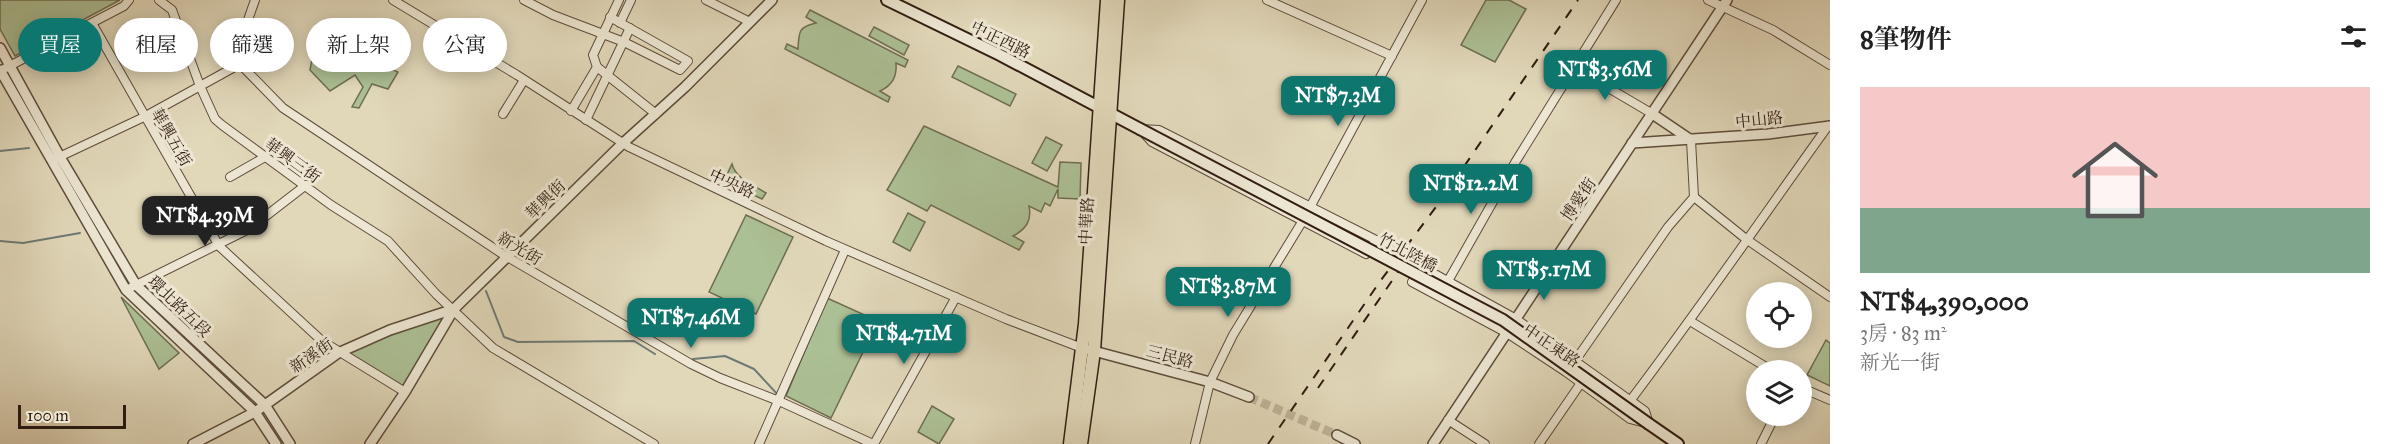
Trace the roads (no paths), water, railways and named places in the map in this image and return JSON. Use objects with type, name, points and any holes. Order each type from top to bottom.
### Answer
[{"type":"main road","name":"中正西路","points":[[887,0],[1105,109]]},
{"type":"main road","name":"中華路","points":[[1105,109],[1107,0]]},
{"type":"main road","name":"中華路","points":[[1082,444],[1105,109],[1118,0]]},
{"type":"main road","points":[[1105,109],[1140,129]]},
{"type":"main road","name":"竹北陸橋","points":[[1140,129],[1503,320],[1649,424]]},
{"type":"main road","name":"中華路","points":[[1070,444],[1088,350]]},
{"type":"main road","name":"中正東路","points":[[1649,424],[1678,444]]},
{"type":"street","points":[[101,18],[124,6],[129,0]]},
{"type":"street","name":"華興三街","points":[[159,0],[172,10],[214,119],[388,241],[436,294],[493,348],[654,444]]},
{"type":"street","name":"中央路","points":[[393,0],[524,80],[622,144],[729,197],[845,250],[1088,350]]},
{"type":"street","points":[[524,0],[553,15],[624,42],[681,70],[688,61],[610,17]]},
{"type":"street","points":[[619,0],[593,55],[597,67],[656,114]]},
{"type":"street","points":[[620,23],[631,0]]},
{"type":"street","points":[[706,0],[750,22]]},
{"type":"street","name":"華興街","points":[[370,444],[405,392],[454,309],[772,0]]},
{"type":"street","points":[[1267,0],[1392,56]]},
{"type":"street","points":[[1194,444],[1209,382],[1233,335],[1302,222],[1422,0]]},
{"type":"street","points":[[1448,281],[1573,66],[1616,0]]},
{"type":"street","points":[[1708,0],[1725,3],[1830,65]]},
{"type":"street","points":[[248,18],[254,1]]},
{"type":"street","name":"博愛街","points":[[1433,444],[1725,3]]},
{"type":"street","points":[[586,120],[630,28]]},
{"type":"street","name":"華興五街","points":[[102,41],[219,246],[322,341],[338,353],[405,392]]},
{"type":"street","name":"環北路五段","points":[[0,48],[55,159],[126,290],[255,412],[276,444]]},
{"type":"street","points":[[0,70],[18,61]]},
{"type":"street","points":[[684,65],[696,75]]},
{"type":"street","points":[[1566,372],[1668,227],[1694,197],[1691,140],[1573,66]]},
{"type":"street","points":[[572,111],[597,67]]},
{"type":"street","name":"環北路五段","points":[[0,70],[136,285],[265,405],[290,444]]},
{"type":"street","points":[[55,159],[144,117],[225,72]]},
{"type":"street","name":"新光街","points":[[248,72],[283,108],[507,257],[692,364],[873,444],[956,297]]},
{"type":"street","points":[[503,114],[524,80]]},
{"type":"street","points":[[1630,401],[1829,126]]},
{"type":"street","name":"中山路","points":[[1632,143],[1691,140],[1829,126]]},
{"type":"street","points":[[1140,129],[1159,130],[1309,209],[1376,240],[1366,254],[1152,142],[1140,129]]},
{"type":"street","points":[[230,177],[266,157]]},
{"type":"street","points":[[126,290],[219,246],[249,229],[306,185]]},
{"type":"street","points":[[1694,197],[1746,239],[1830,297]]},
{"type":"street","points":[[759,444],[803,340],[845,250]]},
{"type":"street","name":"中正東路","points":[[1422,267],[1516,320],[1644,411],[1649,424],[1630,419],[1566,372],[1507,333],[1412,282],[1422,267]]},
{"type":"street","name":"新溪街","points":[[193,444],[255,412],[338,353],[380,334],[454,309]]},
{"type":"street","points":[[1690,321],[1754,360]]},
{"type":"street","name":"三民路","points":[[1088,350],[1209,382],[1249,397]]},
{"type":"street","points":[[1539,444],[1590,372]]},
{"type":"street","points":[[1812,392],[1830,400]]},
{"type":"street","points":[[1448,420],[1485,444]]},
{"type":"street","points":[[1761,444],[1770,426]]},
{"type":"street","points":[[1337,435],[1355,444]]},
{"type":"waterway","points":[[0,151],[29,148]]},
{"type":"waterway","points":[[0,241],[23,243],[80,233]]},
{"type":"waterway","points":[[486,291],[504,337],[518,342],[634,341],[655,354]]},
{"type":"waterway","points":[[693,359],[725,356],[754,369],[779,396]]},
{"type":"tunnel","points":[[1249,397],[1337,435]]},
{"type":"railway","points":[[1268,444],[1381,280],[1439,203],[1578,0]]},
{"type":"railway","points":[[1318,388],[1407,259]]}]
